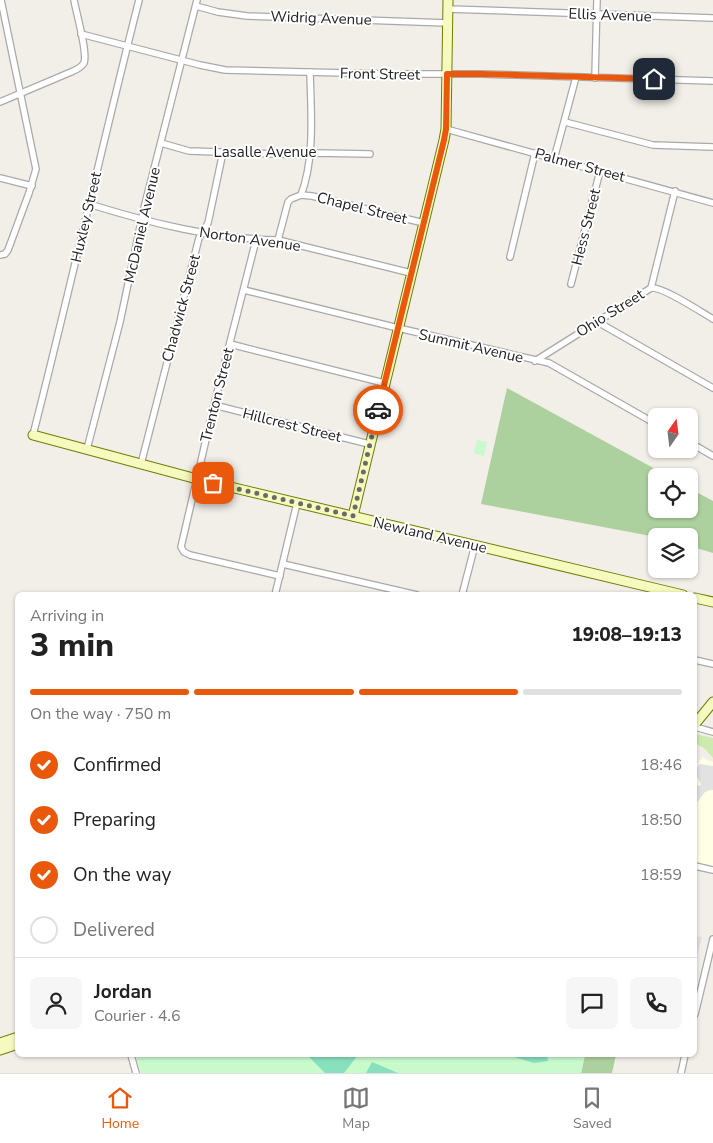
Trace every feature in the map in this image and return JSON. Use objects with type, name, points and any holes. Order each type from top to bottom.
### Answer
[{"type":"street","points":[[1,0],[36,169],[32,186],[8,250],[1,255]]},
{"type":"street","points":[[0,102],[80,68],[83,64],[85,57],[74,0]]},
{"type":"street","name":"Huxley Street","points":[[34,435],[138,0]]},
{"type":"street","points":[[595,78],[597,0]]},
{"type":"street","name":"Widrig Avenue","points":[[196,3],[218,12],[246,16],[448,23]]},
{"type":"street","name":"McDaniel Avenue","points":[[87,449],[124,304],[142,219],[196,3]]},
{"type":"street","points":[[353,516],[446,129],[448,5]]},
{"type":"street","name":"Ellis Avenue","points":[[448,5],[597,15],[713,18]]},
{"type":"street","name":"Front Street","points":[[81,34],[225,70],[481,74],[713,81]]},
{"type":"street","points":[[278,240],[288,202],[301,195],[306,183],[309,154],[310,72]]},
{"type":"street","points":[[554,159],[576,77]]},
{"type":"street","points":[[565,122],[653,145],[713,147]]},
{"type":"street","name":"Palmer Street","points":[[446,129],[600,170],[713,203]]},
{"type":"street","name":"Lasalle Avenue","points":[[161,143],[189,151],[370,154]]},
{"type":"street","name":"Chadwick Street","points":[[141,464],[199,238],[208,223],[223,152]]},
{"type":"street","points":[[510,257],[535,154]]},
{"type":"street","name":"Hess Street","points":[[571,284],[600,170]]},
{"type":"street","points":[[0,178],[32,186]]},
{"type":"street","name":"Ohio Street","points":[[535,361],[651,288],[675,191]]},
{"type":"street","name":"Chapel Street","points":[[301,195],[424,223]]},
{"type":"street","name":"Norton Avenue","points":[[89,204],[142,219],[202,232],[256,240],[278,240],[411,273]]},
{"type":"street","name":"Trenton Street","points":[[256,240],[214,405],[181,547],[183,551],[190,555],[280,576]]},
{"type":"street","points":[[651,288],[656,287],[665,291],[713,319]]},
{"type":"street","name":"Summit Avenue","points":[[244,290],[549,363],[648,419]]},
{"type":"street","points":[[596,321],[713,388]]},
{"type":"street","points":[[230,344],[384,383]]},
{"type":"street","name":"Hillcrest Street","points":[[214,405],[370,444]]},
{"type":"street","name":"Newland Avenue","points":[[34,435],[196,479],[671,592]]},
{"type":"street","points":[[698,447],[713,456]]},
{"type":"street","points":[[276,592],[297,503]]},
{"type":"street","points":[[463,592],[475,545]]},
{"type":"street","points":[[282,564],[403,592]]},
{"type":"street","points":[[697,598],[713,602]]},
{"type":"street","points":[[697,660],[713,664]]},
{"type":"street","points":[[697,721],[713,702]]},
{"type":"street","points":[[697,723],[713,732]]},
{"type":"street","points":[[697,866],[713,870]]},
{"type":"street","points":[[697,1006],[713,939]]},
{"type":"street","points":[[0,1043],[15,1038]]},
{"type":"street","points":[[0,1050],[15,1045]]},
{"type":"street","points":[[132,1057],[136,1073]]},
{"type":"street","points":[[681,1073],[685,1057]]},
{"type":"shaded area","points":[[703,757],[713,762],[713,867],[697,863],[697,764]]},
{"type":"shaded area","points":[[699,764],[713,766],[713,790],[705,792],[697,802],[697,785],[700,786],[701,784],[697,777]]},
{"type":"shaded area","points":[[697,936],[702,937],[697,957]]},
{"type":"green space","points":[[507,388],[653,468],[648,468],[648,518],[698,518],[698,493],[713,501],[713,553],[698,549],[698,528],[648,528],[648,535],[481,504]]},
{"type":"green space","points":[[477,440],[487,442],[484,456],[474,453]]},
{"type":"green space","points":[[697,734],[713,738],[713,758],[705,749],[697,744]]},
{"type":"green space","points":[[137,1057],[585,1057],[581,1073],[141,1073]]},
{"type":"green space","points":[[309,1057],[356,1057],[344,1073],[325,1073]]},
{"type":"green space","points":[[514,1057],[547,1057],[548,1061],[534,1063]]},
{"type":"green space","points":[[585,1057],[616,1057],[612,1073],[581,1073]]},
{"type":"green space","points":[[372,1062],[398,1073],[366,1073]]},
{"type":"way so far","points":[[213,483],[353,516],[378,410]]},
{"type":"route","points":[[378,410],[444,140],[447,74],[654,79]]}]
